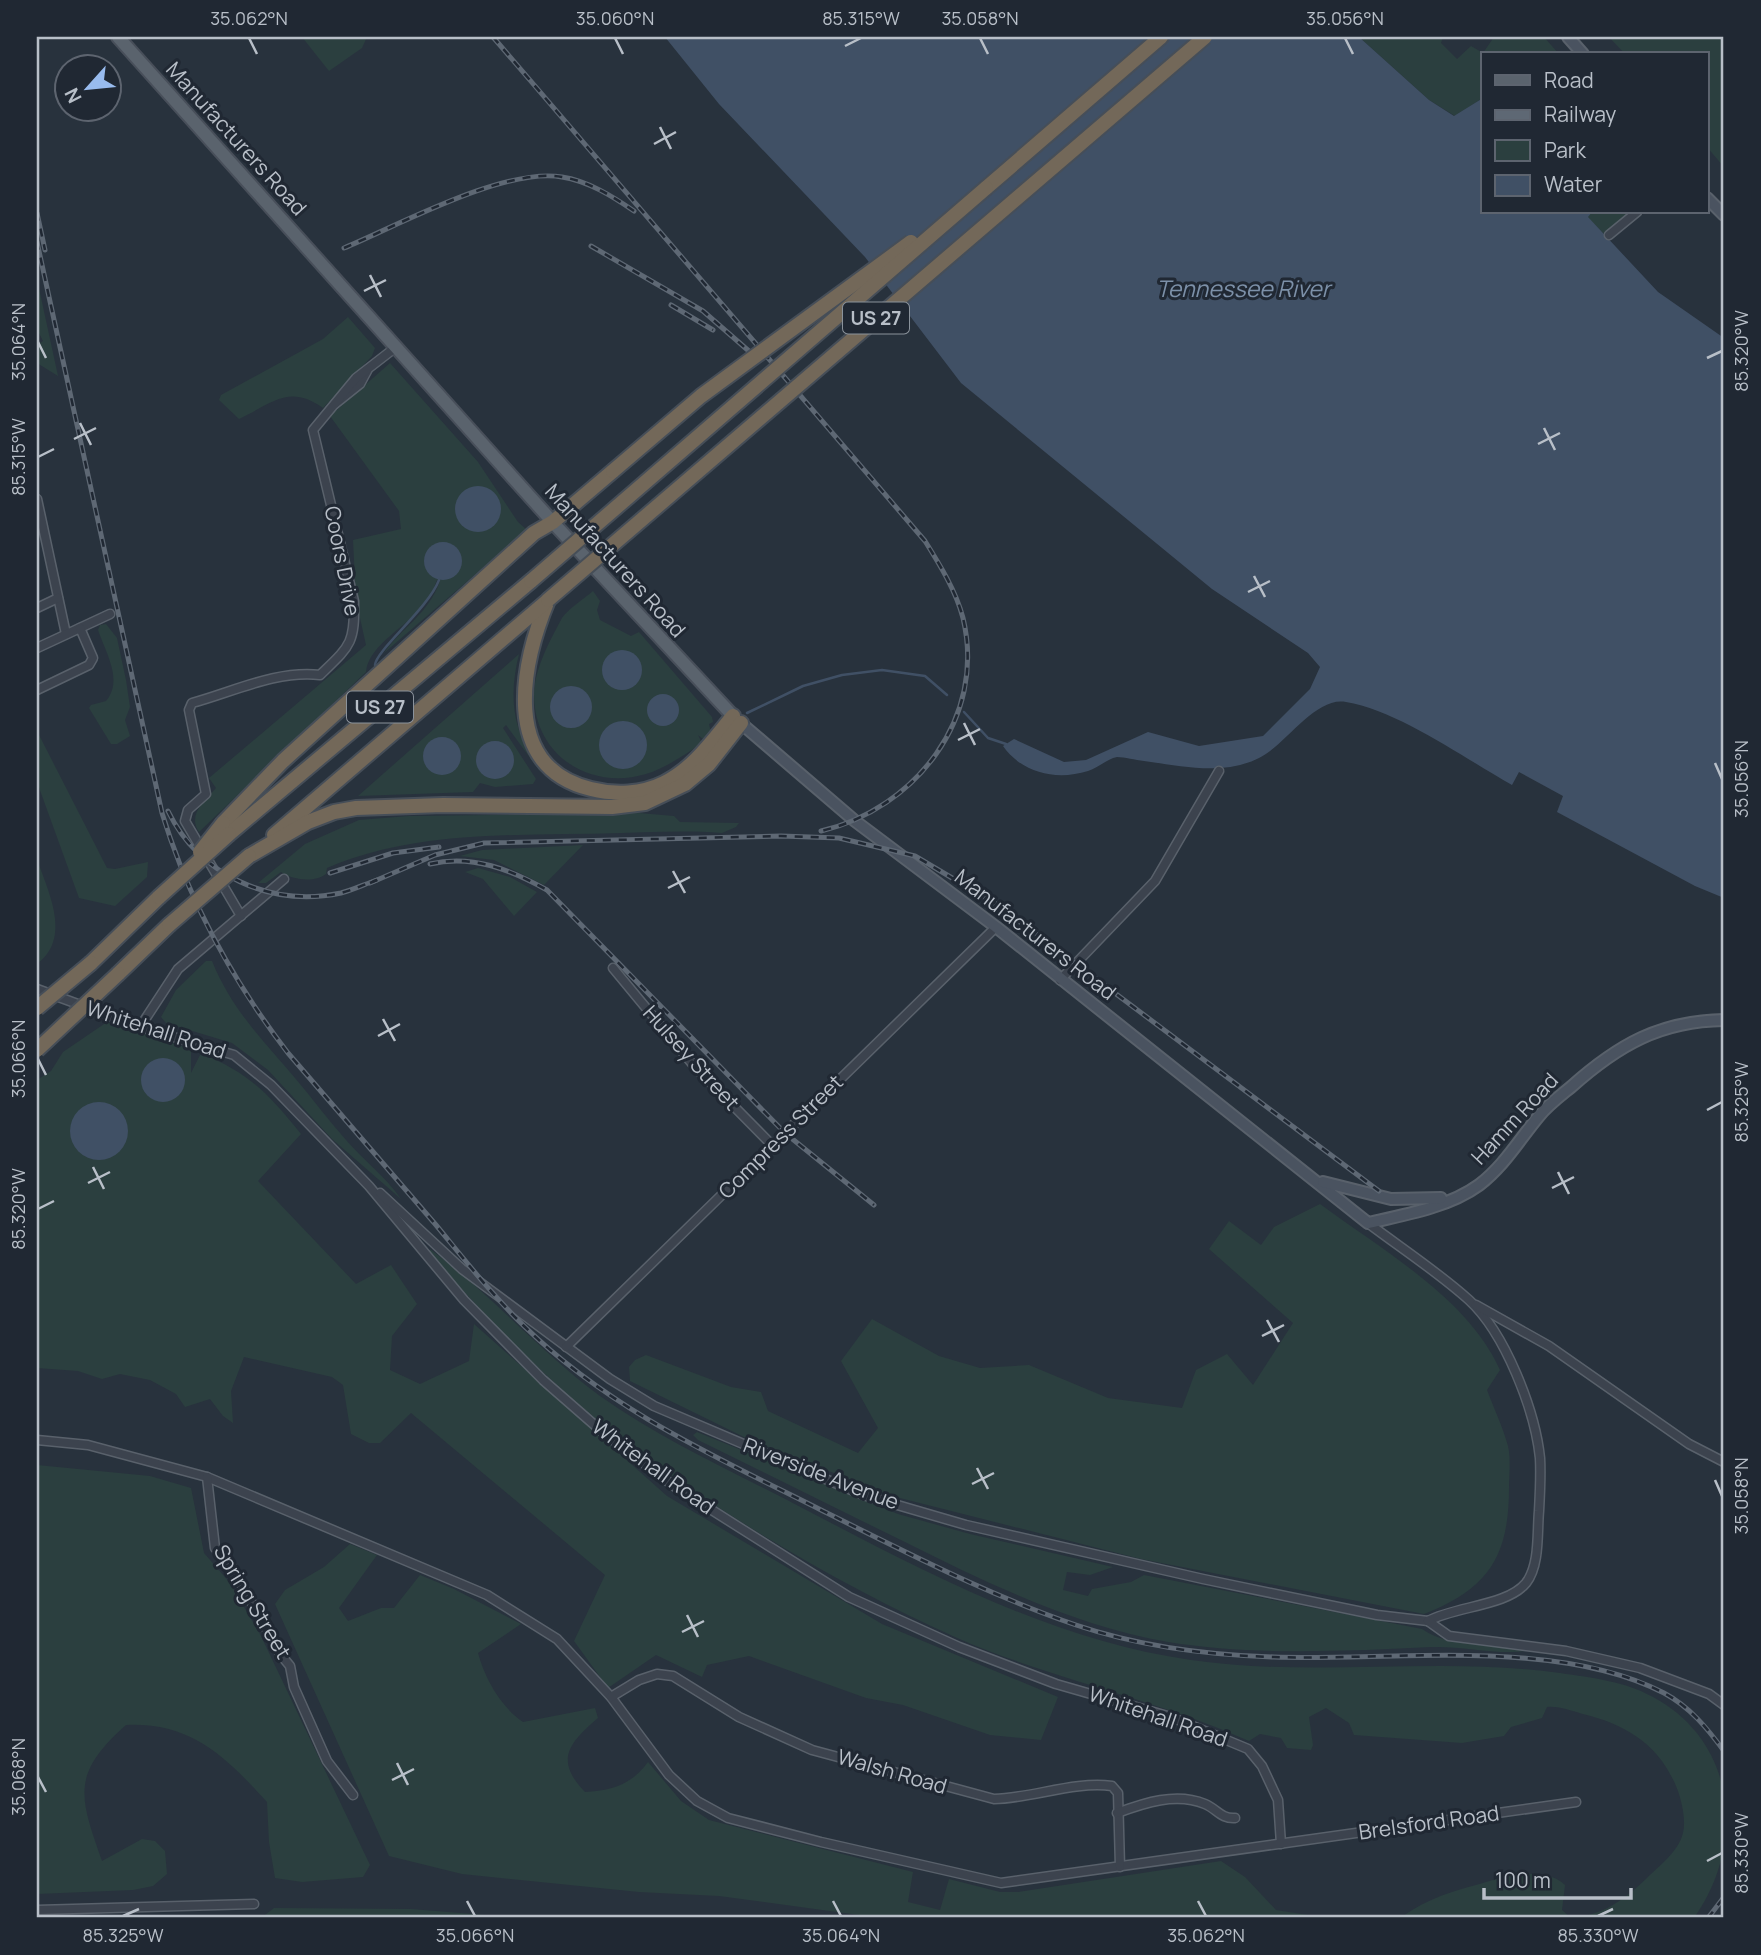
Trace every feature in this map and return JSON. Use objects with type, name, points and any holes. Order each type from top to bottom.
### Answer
[{"type":"highway","name":"US 27","points":[[37,1008],[91,963],[172,886],[226,828],[531,581],[1161,37]]},
{"type":"highway","name":"US 27","points":[[37,1050],[169,925],[1205,37]]},
{"type":"highway","points":[[226,828],[283,761],[534,533],[553,522],[701,396],[986,188]]},
{"type":"highway","points":[[548,600],[529,650],[525,673],[525,717],[541,755],[569,781],[611,792],[635,792],[665,783],[737,720]]},
{"type":"highway","points":[[249,856],[308,822],[334,811],[356,808],[443,805],[612,807],[645,803],[685,784],[709,764],[737,720]]},
{"type":"main road","name":"Manufacturers Road","points":[[118,37],[553,522],[737,720],[855,821],[996,927],[1368,1223]]},
{"type":"main road","points":[[1568,37],[1581,52]]},
{"type":"main road","points":[[1708,199],[1723,213]]},
{"type":"main road","name":"Hamm Road","points":[[1368,1223],[1413,1213],[1476,1187],[1496,1172],[1541,1114],[1604,1057],[1643,1036],[1679,1025],[1724,1020]]},
{"type":"main road","points":[[1316,1180],[1391,1199],[1454,1197]]},
{"type":"street","points":[[1609,235],[1635,214]]},
{"type":"street","name":"Coors Drive","points":[[241,916],[185,821],[188,810],[206,794],[189,710],[192,703],[238,687],[306,673],[320,675],[350,645],[355,627],[354,601],[313,430],[339,395],[396,347]]},
{"type":"street","points":[[37,499],[39,519],[66,634]]},
{"type":"street","points":[[37,608],[58,598]]},
{"type":"street","points":[[37,648],[110,614]]},
{"type":"street","points":[[37,690],[89,665],[93,658],[80,628]]},
{"type":"street","points":[[1060,980],[1155,881],[1219,771]]},
{"type":"street","points":[[140,1027],[178,969],[284,879]]},
{"type":"street","name":"Compress Street","points":[[565,1348],[996,927]]},
{"type":"street","name":"Hulsey Street","points":[[613,968],[695,1067],[773,1146]]},
{"type":"street","name":"Whitehall Road","points":[[37,989],[140,1027],[234,1055],[271,1085],[369,1186],[464,1300],[543,1380],[606,1436],[674,1486],[849,1597],[959,1647],[1056,1684],[1171,1717],[1248,1749],[1262,1766],[1278,1800],[1281,1843]]},
{"type":"street","name":"Riverside Avenue","points":[[369,1186],[390,1200],[462,1269],[565,1348],[654,1405],[863,1495],[966,1525],[1203,1580],[1377,1615],[1429,1621]]},
{"type":"street","name":"Manufacturers Road","points":[[1368,1223],[1470,1302],[1513,1367],[1525,1399],[1540,1456],[1541,1486],[1534,1569],[1526,1583],[1509,1596],[1445,1612],[1429,1621]]},
{"type":"street","points":[[1470,1302],[1549,1346],[1678,1437],[1724,1462]]},
{"type":"street","points":[[37,1440],[88,1445],[206,1477],[487,1595],[557,1639],[611,1697],[669,1775],[697,1801],[728,1818],[1001,1883],[1281,1843]]},
{"type":"street","name":"Spring Street","points":[[206,1477],[215,1548],[230,1564],[281,1655],[290,1665],[294,1687],[327,1761],[353,1795]]},
{"type":"street","points":[[1429,1621],[1449,1636],[1566,1651],[1640,1668],[1699,1689],[1724,1705]]},
{"type":"street","name":"Walsh Road","points":[[611,1697],[639,1679],[657,1674],[673,1676],[739,1717],[812,1750],[994,1799],[1020,1799],[1097,1784],[1112,1786],[1118,1793],[1120,1867]]},
{"type":"street","points":[[1117,1813],[1170,1798],[1205,1804],[1224,1818],[1235,1818]]},
{"type":"street","name":"Brelsford Road","points":[[1281,1843],[1576,1802]]},
{"type":"street","points":[[37,1910],[254,1904]]},
{"type":"green space","points":[[302,37],[367,37],[362,48],[329,71]]},
{"type":"green space","points":[[1359,37],[1443,37],[1441,43],[1457,59],[1471,46],[1481,52],[1481,99],[1455,116],[1429,100]]},
{"type":"green space","points":[[1494,37],[1544,37],[1557,52],[1484,52]]},
{"type":"green space","points":[[1609,37],[1724,37],[1724,167],[1708,148],[1708,52],[1623,52]]},
{"type":"green space","points":[[1590,214],[1628,214],[1604,234],[1587,217]]},
{"type":"green space","points":[[37,279],[58,376],[37,363],[37,345],[43,341],[37,329]]},
{"type":"green space","points":[[348,317],[375,348],[372,356],[323,408],[300,397],[281,398],[239,419],[219,400],[221,395],[323,339]]},
{"type":"green space","points":[[390,363],[478,462],[518,522],[527,530],[384,653],[429,603],[440,581],[437,580],[424,605],[374,653],[366,672],[199,832],[196,814],[216,788],[209,778],[366,645],[356,600],[353,540],[401,529],[399,511],[330,416]]},
{"type":"green space","points":[[593,591],[600,601],[597,610],[600,620],[631,636],[639,632],[712,717],[713,722],[709,724],[711,733],[703,739],[698,735],[702,743],[668,765],[646,774],[625,778],[605,777],[586,772],[569,763],[555,751],[544,735],[537,716],[535,685],[548,646],[563,616]]},
{"type":"green space","points":[[106,624],[117,638],[130,707],[125,720],[130,736],[117,744],[111,744],[89,708],[106,701],[113,684],[111,666],[98,630],[100,625]]},
{"type":"green space","points":[[519,654],[514,681],[517,722],[527,747],[552,780],[539,770],[506,725],[503,728],[536,779],[533,784],[495,787],[480,783],[473,792],[358,796]]},
{"type":"green space","points":[[37,731],[107,868],[115,869],[148,862],[147,877],[115,906],[79,898],[37,782]]},
{"type":"green space","points":[[639,813],[674,816],[680,822],[739,823],[722,833],[509,835],[434,841],[362,855],[327,868],[326,874],[316,879],[297,879],[281,872],[266,883],[258,883],[305,844],[359,820],[409,816]]},
{"type":"green space","points":[[583,845],[544,885],[494,860],[460,856],[482,850]]},
{"type":"green space","points":[[37,859],[52,901],[56,929],[48,953],[37,964]]},
{"type":"green space","points":[[478,868],[510,877],[537,892],[514,916],[483,879],[465,872]]},
{"type":"green space","points":[[206,961],[212,961],[238,1009],[260,1037],[339,1132],[401,1199],[332,1139],[268,1070],[232,1043],[166,1023],[161,1017],[176,990]]},
{"type":"green space","points":[[107,1022],[191,1049],[191,1073],[201,1053],[233,1069],[268,1096],[301,1134],[258,1181],[356,1284],[391,1265],[417,1304],[392,1336],[390,1370],[420,1384],[469,1361],[474,1324],[667,1496],[882,1624],[1058,1697],[1041,1740],[990,1735],[903,1705],[866,1698],[749,1656],[707,1665],[702,1677],[656,1655],[608,1688],[574,1641],[605,1575],[411,1413],[380,1443],[369,1443],[351,1434],[343,1385],[332,1377],[244,1357],[231,1391],[233,1423],[223,1416],[210,1399],[185,1407],[176,1394],[150,1380],[120,1374],[102,1379],[78,1371],[37,1368],[37,1080],[51,1071],[63,1052]]},
{"type":"green space","points":[[1320,1204],[1396,1258],[1445,1298],[1486,1344],[1500,1370],[1487,1390],[1509,1451],[1505,1533],[1499,1552],[1479,1581],[1446,1604],[1424,1614],[1141,1559],[892,1496],[748,1439],[630,1381],[629,1367],[635,1360],[646,1355],[731,1387],[761,1392],[768,1411],[858,1453],[878,1428],[841,1361],[872,1319],[939,1356],[980,1368],[1029,1365],[1108,1398],[1182,1408],[1196,1370],[1227,1354],[1253,1385],[1293,1323],[1209,1249],[1229,1221],[1261,1245],[1274,1227]]},
{"type":"green space","points":[[430,1249],[578,1379],[622,1411],[693,1452],[885,1551],[984,1598],[1034,1618],[1138,1650],[1191,1660],[1283,1667],[1514,1668],[1608,1681],[1653,1697],[1681,1716],[1702,1740],[1717,1767],[1724,1797],[1726,1828],[1721,1859],[1711,1889],[1694,1918],[1572,1918],[1594,1914],[1630,1894],[1673,1852],[1681,1840],[1684,1828],[1678,1791],[1671,1775],[1641,1740],[1614,1724],[1561,1708],[1547,1707],[1542,1718],[1511,1727],[1504,1736],[1462,1743],[1354,1735],[1349,1723],[1326,1708],[1309,1717],[1313,1745],[1311,1750],[1287,1748],[1281,1738],[1260,1734],[1249,1741],[1176,1713],[991,1652],[909,1616],[768,1538],[634,1449],[530,1360],[430,1254]]},
{"type":"green space","points":[[697,1432],[898,1514],[970,1534],[1113,1567],[1090,1575],[1067,1572],[1063,1590],[1088,1596],[1092,1589],[1131,1582],[1144,1575],[1422,1629],[1447,1640],[1527,1651],[1432,1647],[1266,1651],[1200,1646],[1134,1635],[1100,1626],[1034,1602],[969,1574],[698,1440],[693,1435]]},
{"type":"green space","points":[[37,1465],[150,1476],[191,1488],[204,1553],[230,1583],[261,1636],[370,1865],[363,1877],[302,1882],[275,1878],[269,1842],[267,1802],[252,1786],[222,1757],[188,1736],[170,1729],[126,1725],[108,1742],[88,1772],[85,1802],[88,1819],[102,1861],[142,1839],[155,1841],[165,1851],[167,1874],[153,1886],[133,1890],[37,1894]]},
{"type":"green space","points":[[350,1544],[377,1555],[339,1608],[348,1621],[381,1608],[394,1608],[420,1575],[454,1589],[521,1624],[478,1653],[481,1663],[501,1700],[523,1722],[595,1708],[598,1718],[579,1736],[569,1752],[570,1770],[585,1792],[621,1785],[635,1776],[648,1762],[681,1801],[709,1820],[913,1872],[908,1902],[940,1910],[949,1879],[1000,1892],[1018,1892],[1221,1861],[1245,1877],[1276,1910],[1327,1918],[881,1918],[719,1896],[639,1892],[462,1874],[389,1856],[275,1604],[285,1590],[324,1567]]},
{"type":"green space","points":[[1513,1873],[1541,1874],[1560,1881],[1565,1885],[1562,1910],[1571,1918],[1400,1918],[1429,1901]]},
{"type":"green space","points":[[274,1908],[411,1909],[522,1918],[261,1918]]},
{"type":"water","name":"Tennessee River","points":[[665,37],[1359,37],[1429,100],[1454,116],[1481,99],[1481,214],[1590,214],[1588,217],[1658,292],[1724,338],[1724,898],[1695,886],[1557,812],[1563,796],[1519,772],[1512,785],[1409,725],[1388,715],[1346,702],[1334,702],[1323,707],[1269,752],[1245,764],[1231,767],[1188,767],[1117,757],[1088,771],[1052,775],[1020,763],[1003,746],[1014,739],[1064,762],[1086,760],[1148,732],[1199,746],[1263,736],[1310,689],[1320,667],[1308,653],[1212,589],[961,383],[865,257],[719,104]]},
{"type":"water","points":[[478,486],[494,493],[501,509],[494,525],[478,532],[462,525],[455,509],[462,493]]},
{"type":"water","points":[[443,542],[457,547],[462,561],[457,575],[443,580],[429,575],[424,561],[429,547]]},
{"type":"water","points":[[622,650],[630,651],[636,656],[641,662],[641,678],[636,684],[630,689],[622,690],[614,689],[608,684],[603,678],[602,670],[603,662],[608,656],[614,651]]},
{"type":"water","points":[[571,686],[586,692],[592,707],[586,722],[571,728],[556,722],[550,707],[556,692]]},
{"type":"water","points":[[663,694],[674,699],[679,710],[674,721],[663,726],[652,721],[647,710],[652,699]]},
{"type":"water","points":[[623,721],[640,728],[647,745],[640,762],[623,769],[606,762],[599,745],[606,728]]},
{"type":"water","points":[[442,737],[455,743],[461,756],[455,769],[442,775],[429,769],[423,756],[429,743]]},
{"type":"water","points":[[495,741],[509,746],[514,760],[509,774],[495,779],[481,774],[476,760],[481,746]]},
{"type":"water","points":[[163,1058],[172,1059],[179,1064],[184,1071],[184,1089],[179,1096],[172,1101],[163,1102],[154,1101],[147,1096],[142,1089],[141,1080],[142,1071],[147,1064],[154,1059]]},
{"type":"water","points":[[93,1102],[105,1102],[120,1110],[128,1125],[128,1137],[120,1152],[105,1160],[93,1160],[78,1152],[70,1137],[70,1125],[78,1110]]},
{"type":"waterway","points":[[375,665],[384,649],[424,603],[439,580]]},
{"type":"waterway","points":[[747,713],[803,686],[842,675],[882,670],[925,676],[947,695]]},
{"type":"waterway","points":[[964,712],[988,738],[1006,744]]},
{"type":"railway","points":[[493,37],[925,541],[956,598],[963,618],[968,655],[964,690],[953,724],[936,754],[914,780],[886,802],[855,820],[821,831]]},
{"type":"railway","points":[[344,248],[452,200],[482,189],[539,176],[562,177],[581,182],[634,211]]},
{"type":"railway","points":[[37,213],[45,250]]},
{"type":"railway","points":[[37,242],[162,813],[199,908],[248,997],[288,1053],[489,1289],[557,1356],[629,1407],[705,1451],[948,1572],[1076,1625],[1149,1644],[1224,1654],[1274,1657],[1473,1656],[1575,1664],[1621,1676],[1664,1693],[1697,1719],[1724,1751]]},
{"type":"railway","points":[[591,246],[703,311],[750,352]]},
{"type":"railway","points":[[671,305],[713,330]]},
{"type":"railway","points":[[168,811],[181,834],[198,853],[240,882],[264,891],[289,896],[315,896],[341,893],[377,880]]},
{"type":"railway","points":[[370,883],[435,855],[484,843],[781,836],[839,838],[915,856],[996,904],[1379,1191]]},
{"type":"railway","points":[[330,873],[393,853],[439,847]]},
{"type":"railway","points":[[430,864],[461,861],[491,866],[520,876],[547,890],[785,1133],[874,1205]]},
{"type":"railway","points":[[1708,1918],[1724,1897]]}]
